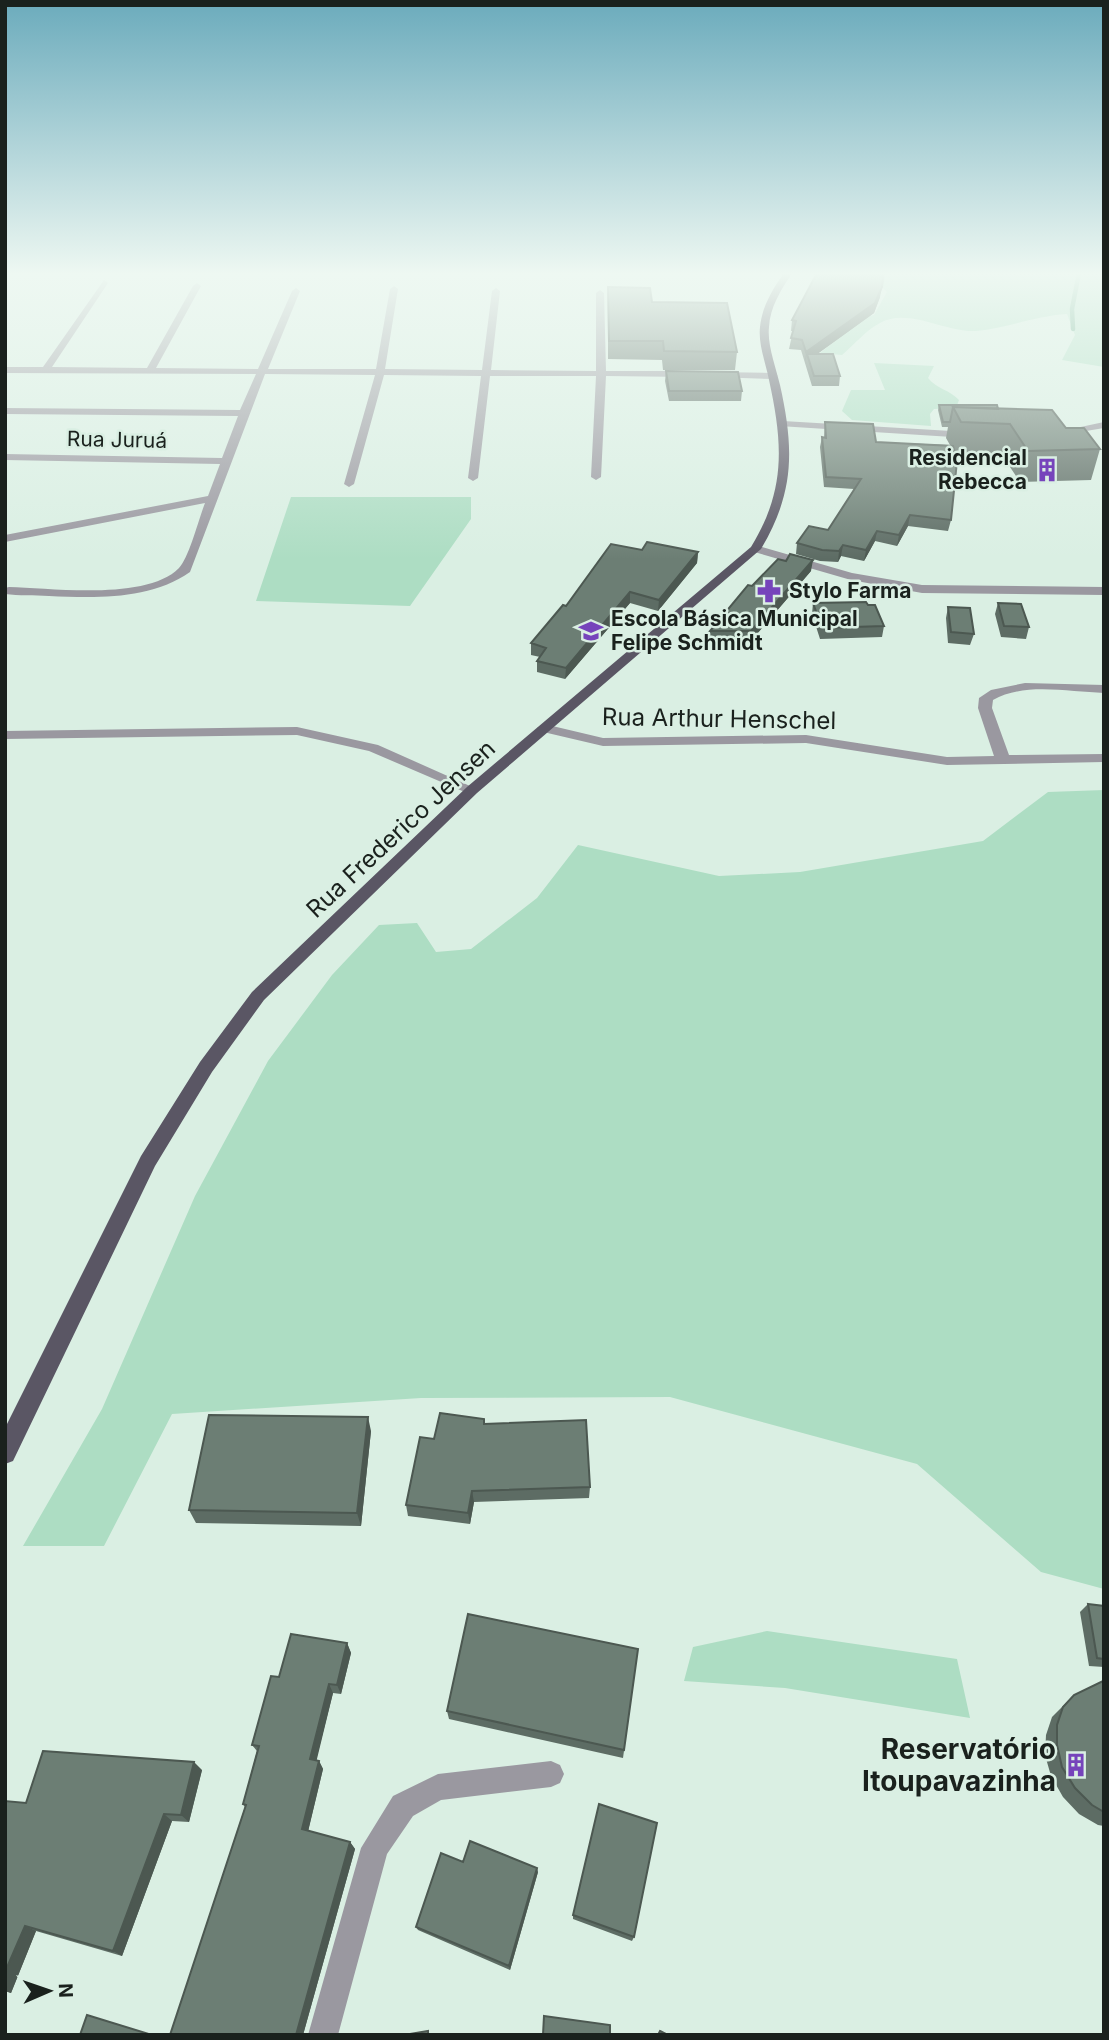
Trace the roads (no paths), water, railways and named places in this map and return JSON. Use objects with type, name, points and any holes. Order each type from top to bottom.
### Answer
[{"type":"main road","name":"Rua Frederico Jensen","points":[[5,1453],[148,1162],[206,1067],[274,979],[472,790],[755,549],[769,530],[784,488],[783,424],[773,368]]},
{"type":"street","points":[[9,591],[142,591],[161,586],[186,569],[263,368]]},
{"type":"street","points":[[349,484],[381,368]]},
{"type":"street","points":[[473,478],[487,368]]},
{"type":"street","points":[[596,477],[601,368]]},
{"type":"street","points":[[5,370],[774,376]]},
{"type":"street","points":[[5,411],[244,413]]},
{"type":"street","points":[[783,424],[976,435]]},
{"type":"street","points":[[1045,435],[1104,425]]},
{"type":"street","name":"Rua Juruá","points":[[5,457],[229,461]]},
{"type":"street","points":[[5,539],[213,498]]},
{"type":"street","points":[[755,549],[851,576],[922,589],[1104,590]]},
{"type":"street","points":[[1003,760],[985,708],[986,698],[992,693],[1009,688],[1104,689]]},
{"type":"street","name":"Rua Arthur Henschel","points":[[544,728],[603,742],[806,739],[947,761],[1104,758]]},
{"type":"street","points":[[5,734],[297,732],[373,748],[472,790]]},
{"type":"street","points":[[323,2035],[375,1848],[403,1807],[439,1787],[551,1774]]},
{"type":"place","name":"Residencial Rebecca","points":[[1047,470]]},
{"type":"place","name":"Stylo Farma","points":[[769,591]]},
{"type":"place","name":"Escola Básica Municipal Felipe Schmidt","points":[[591,631]]},
{"type":"place","name":"Reservatório Itoupavazinha","points":[[1076,1765]]}]
